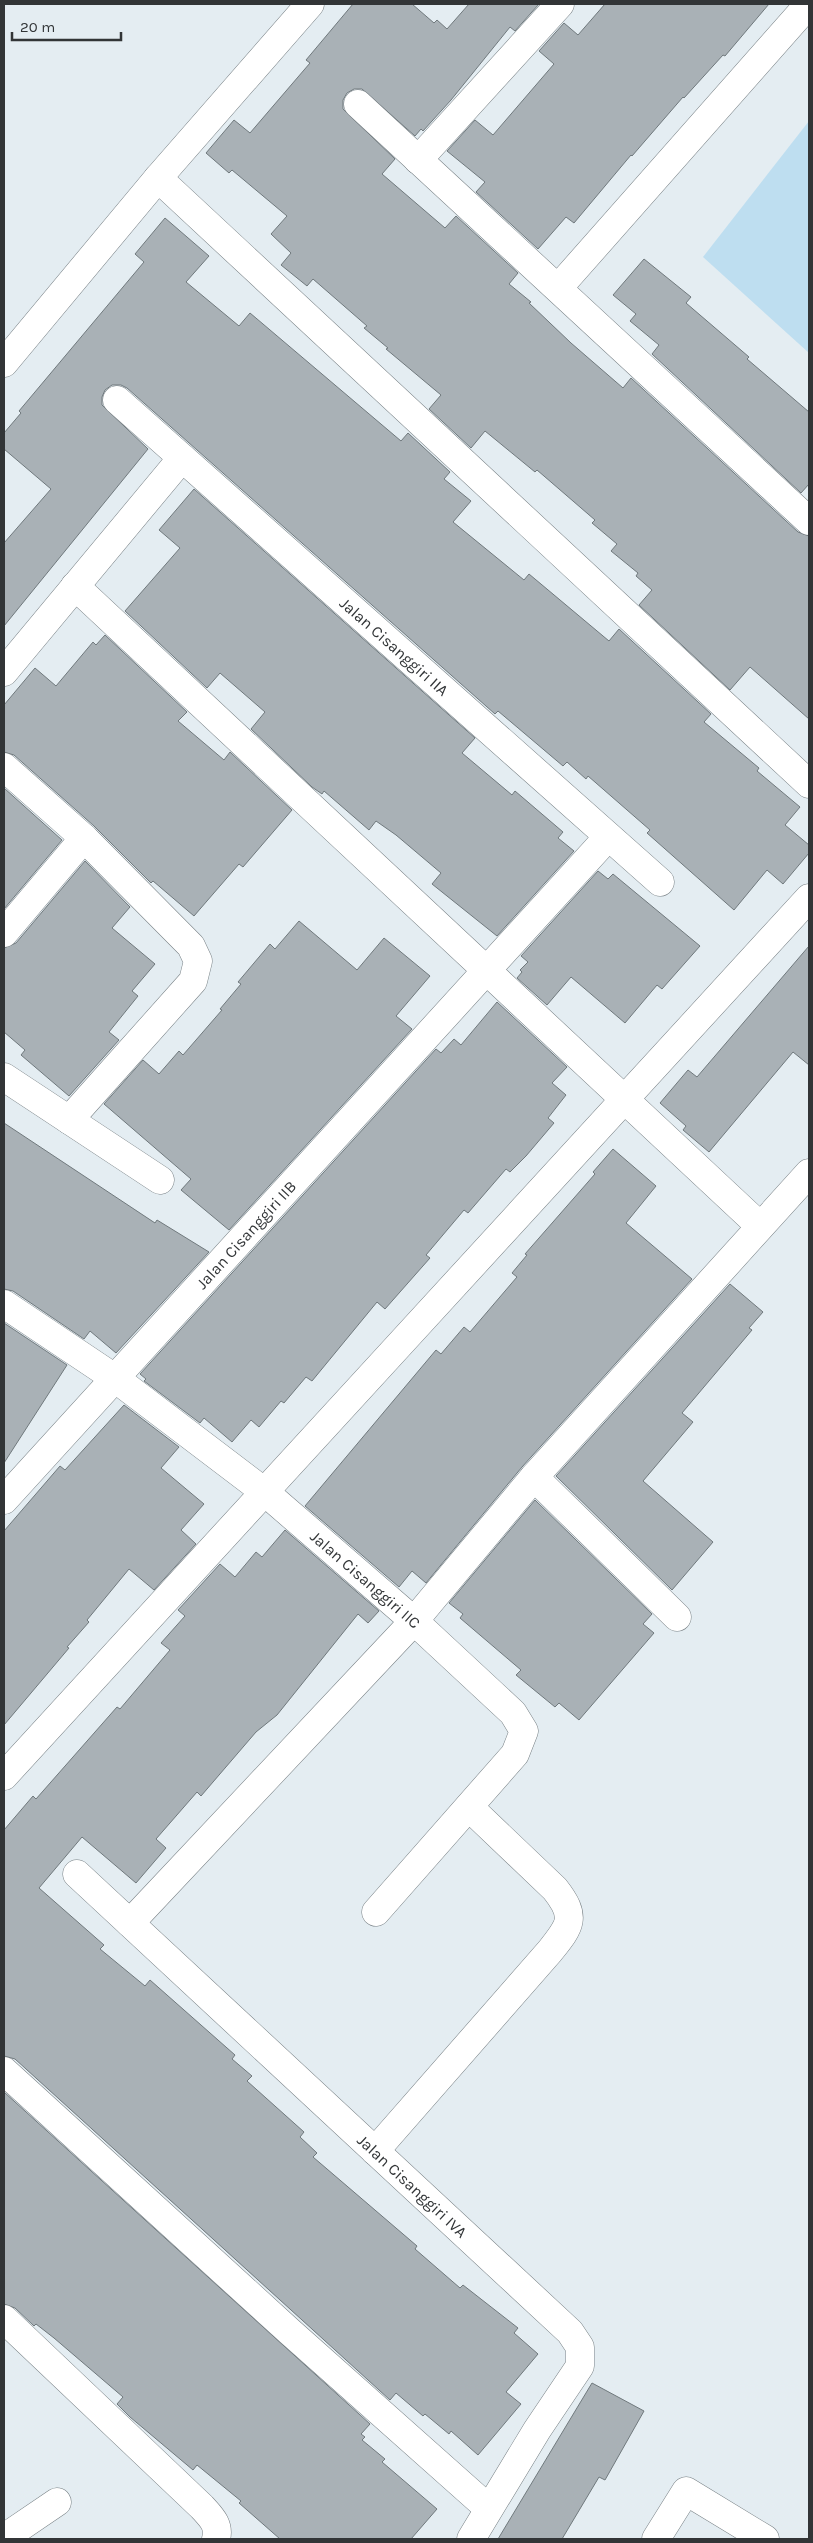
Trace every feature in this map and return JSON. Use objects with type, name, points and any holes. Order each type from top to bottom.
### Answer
[{"type":"street","points":[[4,363],[158,178],[310,4]]},
{"type":"street","points":[[418,160],[560,4]]},
{"type":"street","points":[[559,288],[809,4]]},
{"type":"street","points":[[358,104],[809,520]]},
{"type":"street","points":[[158,178],[809,784]]},
{"type":"street","name":"Jalan Cisanggiri IIA","points":[[117,400],[660,882]]},
{"type":"street","points":[[9,656],[75,586],[182,458]]},
{"type":"street","points":[[75,586],[760,1226]]},
{"type":"street","points":[[4,767],[84,838],[191,946],[198,962],[193,981],[69,1120]]},
{"type":"street","points":[[486,970],[608,837]]},
{"type":"street","points":[[4,933],[84,838]]},
{"type":"street","points":[[4,1776],[266,1493],[624,1098],[809,898]]},
{"type":"street","name":"Jalan Cisanggiri IIB","points":[[4,1500],[486,970]]},
{"type":"street","points":[[4,1077],[160,1180]]},
{"type":"street","points":[[130,1924],[414,1621],[534,1477],[809,1173]]},
{"type":"street","name":"Jalan Cisanggiri IIC","points":[[4,1304],[116,1379],[266,1493],[414,1621],[513,1713],[524,1731],[515,1754],[376,1912]]},
{"type":"street","points":[[534,1477],[677,1617]]},
{"type":"street","points":[[374,2150],[550,1951],[565,1932],[571,1916],[566,1904],[555,1889],[469,1807]]},
{"type":"street","name":"Jalan Cisanggiri IVA","points":[[78,1874],[570,2332],[580,2347],[580,2366],[537,2430],[488,2508],[471,2539]]},
{"type":"street","points":[[4,2071],[289,2331],[488,2508]]},
{"type":"street","points":[[7,2327],[202,2507],[214,2520],[218,2532],[216,2539]]},
{"type":"street","points":[[656,2539],[686,2491],[765,2539]]},
{"type":"street","points":[[4,2538],[32,2531],[57,2502]]},
{"type":"shaded area","points":[[809,121],[809,353],[703,257]]},
{"type":"building","points":[[353,4],[412,4],[434,23],[437,20],[447,29],[469,4],[539,4],[515,31],[510,27],[451,100],[423,131],[421,129],[415,136],[362,89],[354,89],[347,93],[343,100],[343,109],[395,159],[382,174],[445,228],[456,216],[518,273],[509,284],[531,302],[529,303],[571,343],[623,388],[631,378],[798,532],[809,536],[809,719],[750,667],[730,690],[639,605],[652,590],[636,576],[638,573],[611,551],[617,544],[592,523],[595,520],[537,470],[535,472],[485,431],[471,448],[429,409],[441,395],[386,349],[388,348],[364,328],[367,326],[313,279],[307,286],[281,265],[291,253],[271,234],[287,216],[232,170],[229,173],[206,153],[234,120],[250,133],[310,63],[306,60]]},
{"type":"building","points":[[605,4],[769,4],[725,56],[723,55],[683,97],[631,155],[574,223],[566,217],[538,249],[476,192],[485,182],[447,151],[475,120],[493,135],[554,64],[539,51],[564,23],[578,35]]},
{"type":"building","points":[[165,218],[209,256],[186,282],[239,326],[250,313],[401,441],[408,433],[450,472],[444,479],[471,501],[453,522],[524,580],[529,574],[609,641],[619,629],[711,714],[704,722],[759,768],[757,771],[800,807],[785,825],[809,845],[809,853],[783,884],[767,870],[734,910],[647,833],[650,830],[588,776],[586,779],[567,762],[563,766],[498,711],[495,714],[127,388],[121,385],[112,385],[105,390],[102,397],[102,405],[148,449],[4,626],[4,543],[51,489],[4,449],[4,433],[21,413],[19,411],[144,262],[135,254]]},
{"type":"building","points":[[644,259],[691,297],[686,303],[809,412],[809,484],[801,493],[652,354],[659,345],[630,321],[636,314],[613,295]]},
{"type":"building","points":[[194,489],[475,738],[462,753],[512,795],[515,791],[563,832],[558,838],[574,851],[497,936],[432,884],[441,873],[396,835],[376,821],[369,830],[324,791],[322,794],[312,787],[251,729],[265,712],[220,673],[207,688],[125,611],[180,548],[159,530]]},
{"type":"building","points":[[105,635],[187,712],[178,721],[224,760],[230,752],[292,810],[243,867],[239,864],[194,916],[153,881],[151,883],[94,826],[14,755],[4,752],[4,705],[35,668],[56,686],[93,642],[96,645]]},
{"type":"building","points":[[4,788],[62,840],[4,909]]},
{"type":"building","points":[[85,861],[130,907],[112,928],[155,964],[132,991],[138,996],[109,1032],[119,1040],[69,1096],[21,1055],[25,1050],[4,1032],[4,948],[16,943]]},
{"type":"building","points":[[598,871],[608,879],[613,874],[700,946],[662,989],[657,985],[625,1023],[571,977],[547,1005],[517,978],[522,972],[520,970],[528,962],[521,956]]},
{"type":"building","points":[[299,921],[357,970],[384,938],[430,976],[396,1016],[412,1029],[229,1230],[181,1190],[191,1179],[104,1104],[143,1060],[159,1074],[179,1051],[183,1055],[222,1010],[220,1009],[241,984],[238,982],[270,944],[275,949]]},
{"type":"building","points":[[809,946],[809,1065],[793,1052],[709,1152],[683,1130],[686,1126],[660,1103],[688,1070],[697,1077]]},
{"type":"building","points":[[497,1002],[567,1067],[552,1083],[566,1095],[548,1118],[554,1123],[510,1172],[506,1169],[468,1213],[464,1210],[426,1255],[430,1258],[385,1309],[377,1302],[312,1381],[306,1377],[284,1403],[281,1401],[259,1427],[251,1420],[232,1442],[204,1418],[200,1423],[144,1381],[146,1379],[140,1374],[436,1049],[441,1053],[454,1039],[461,1045]]},
{"type":"building","points":[[4,1123],[155,1223],[157,1220],[209,1252],[116,1353],[90,1331],[84,1339],[13,1291],[4,1289]]},
{"type":"building","points":[[613,1149],[656,1186],[626,1223],[692,1279],[522,1467],[426,1583],[412,1571],[399,1587],[305,1506],[436,1350],[441,1354],[464,1327],[470,1332],[517,1277],[512,1273],[527,1255],[525,1254],[595,1174],[593,1172]]},
{"type":"building","points":[[730,1284],[763,1312],[749,1328],[752,1330],[682,1413],[693,1422],[643,1481],[713,1542],[672,1590],[556,1476]]},
{"type":"building","points":[[4,1323],[67,1365],[4,1463]]},
{"type":"building","points":[[124,1405],[179,1447],[161,1468],[204,1504],[181,1530],[196,1544],[154,1590],[129,1569],[87,1620],[89,1622],[67,1647],[69,1648],[4,1725],[4,1531],[60,1466],[65,1470]]},
{"type":"building","points":[[535,1500],[652,1614],[643,1624],[654,1633],[579,1720],[559,1703],[555,1707],[516,1675],[521,1670],[460,1618],[463,1614],[449,1603]]},
{"type":"building","points":[[285,1530],[379,1611],[368,1623],[358,1614],[277,1715],[256,1732],[201,1796],[197,1792],[156,1839],[166,1848],[136,1883],[82,1837],[39,1888],[104,1945],[100,1949],[145,1986],[150,1980],[235,2055],[232,2059],[252,2076],[247,2081],[304,2132],[300,2137],[317,2153],[313,2157],[417,2246],[415,2249],[460,2288],[463,2285],[518,2328],[514,2333],[538,2354],[506,2392],[521,2404],[478,2455],[451,2431],[449,2434],[425,2414],[423,2416],[396,2393],[390,2400],[15,2059],[4,2056],[4,1830],[33,1796],[36,1799],[117,1707],[120,1709],[170,1650],[161,1643],[185,1616],[178,1610],[220,1564],[235,1577],[256,1552],[262,1557]]},
{"type":"building","points":[[4,2092],[370,2424],[361,2434],[365,2437],[362,2440],[385,2459],[382,2462],[437,2509],[411,2539],[280,2539],[239,2503],[241,2501],[197,2465],[193,2470],[130,2417],[117,2404],[123,2397],[54,2338],[36,2324],[34,2326],[15,2308],[4,2304]]},
{"type":"building","points":[[592,2383],[644,2411],[605,2480],[599,2477],[562,2539],[498,2539]]}]
